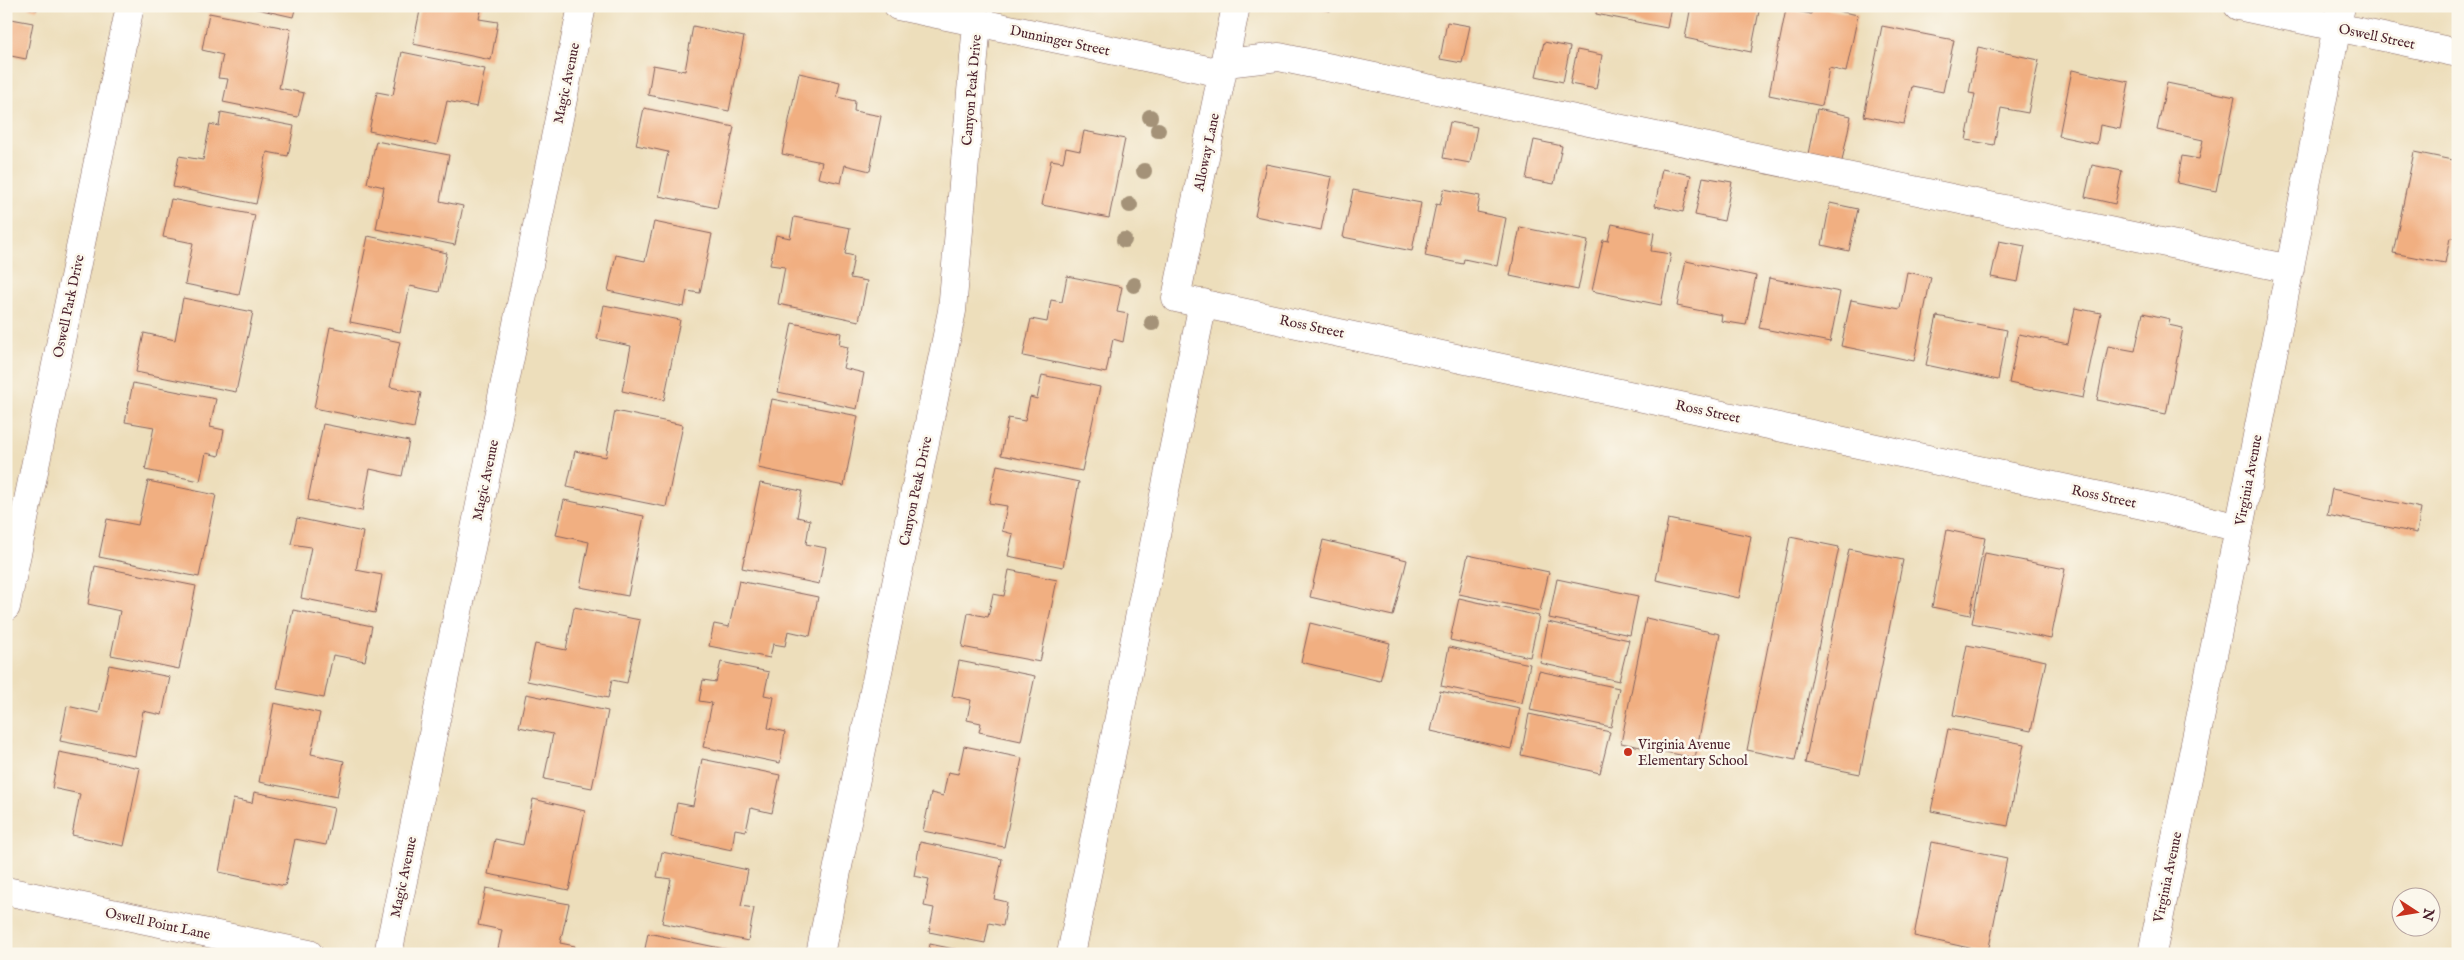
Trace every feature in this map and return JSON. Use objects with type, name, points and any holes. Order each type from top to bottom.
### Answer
[{"type":"street","name":"Oswell Park Drive","points":[[6,607],[130,6]]},
{"type":"street","name":"Magic Avenue","points":[[388,954],[582,6]]},
{"type":"street","name":"Dunninger Street","points":[[898,6],[977,23],[1224,68],[1280,57],[2290,269]]},
{"type":"street","name":"Alloway Lane","points":[[1176,298],[1236,6]]},
{"type":"street","name":"Oswell Street","points":[[2238,6],[2339,17],[2458,53]]},
{"type":"street","name":"Virginia Avenue","points":[[2152,954],[2239,528],[2339,17]]},
{"type":"street","name":"Canyon Peak Drive","points":[[820,954],[952,311],[977,23]]},
{"type":"street","name":"Ross Street","points":[[1176,298],[2166,510],[2239,528]]},
{"type":"street","points":[[1071,954],[1203,303]]},
{"type":"street","name":"Oswell Point Lane","points":[[6,892],[309,954]]},
{"type":"building","points":[[23,6],[38,6],[37,10]]},
{"type":"building","points":[[244,6],[296,6],[293,17]]},
{"type":"building","points":[[421,6],[482,6],[479,19],[498,22],[491,60],[413,44]]},
{"type":"building","points":[[1312,6],[1331,6],[1330,11]]},
{"type":"building","points":[[1597,6],[1671,6],[1667,28],[1596,14]]},
{"type":"building","points":[[1691,6],[1760,6],[1751,52],[1685,38]]},
{"type":"building","points":[[1812,6],[1858,15],[1846,72],[1829,68],[1822,106],[1769,95],[1786,9],[1811,14]]},
{"type":"building","points":[[209,13],[291,29],[279,88],[304,93],[298,117],[223,102],[228,79],[218,78],[223,55],[202,50]]},
{"type":"building","points":[[6,18],[33,23],[26,59],[6,55]]},
{"type":"building","points":[[1447,22],[1470,26],[1462,63],[1440,59]]},
{"type":"building","points":[[693,26],[744,37],[729,111],[648,95],[653,65],[685,71]]},
{"type":"building","points":[[1882,26],[1954,40],[1943,92],[1912,86],[1904,124],[1864,116]]},
{"type":"building","points":[[1544,42],[1570,47],[1563,82],[1536,76]]},
{"type":"building","points":[[1978,47],[2039,60],[2028,113],[2001,108],[1994,145],[1966,140],[1975,94],[1969,93]]},
{"type":"building","points":[[1577,50],[1602,55],[1596,89],[1570,84]]},
{"type":"building","points":[[402,52],[485,69],[477,107],[447,101],[437,145],[369,131],[377,92],[393,95]]},
{"type":"building","points":[[2072,70],[2129,82],[2120,129],[2100,125],[2097,144],[2059,136]]},
{"type":"building","points":[[799,73],[840,82],[837,97],[855,101],[854,111],[881,116],[870,171],[845,165],[841,183],[818,178],[822,162],[782,154]]},
{"type":"building","points":[[2167,83],[2235,97],[2216,191],[2177,183],[2182,156],[2199,159],[2203,140],[2157,130]]},
{"type":"building","points":[[644,108],[734,127],[717,208],[659,196],[668,152],[636,145]]},
{"type":"building","points":[[1817,109],[1851,116],[1842,161],[1808,154]]},
{"type":"building","points":[[221,112],[294,126],[288,156],[267,152],[256,204],[173,187],[179,156],[203,160],[210,124],[219,126]]},
{"type":"building","points":[[1450,122],[1477,127],[1470,163],[1443,158]]},
{"type":"building","points":[[1084,131],[1125,139],[1109,218],[1042,205],[1051,160],[1063,162],[1066,148],[1080,151]]},
{"type":"building","points":[[1534,140],[1562,146],[1554,184],[1526,179]]},
{"type":"building","points":[[376,141],[449,155],[440,201],[463,206],[455,245],[376,229],[384,187],[367,183]]},
{"type":"building","points":[[2414,152],[2458,161],[2458,239],[2450,238],[2445,263],[2393,253]]},
{"type":"building","points":[[1266,164],[1332,177],[1321,230],[1255,216]]},
{"type":"building","points":[[2092,165],[2122,171],[2115,204],[2085,197]]},
{"type":"building","points":[[1662,169],[1691,175],[1683,212],[1655,206]]},
{"type":"building","points":[[1703,177],[1732,182],[1724,221],[1695,215]]},
{"type":"building","points":[[1444,189],[1480,196],[1477,212],[1506,218],[1497,266],[1464,259],[1463,264],[1425,256],[1436,204],[1440,205]]},
{"type":"building","points":[[1353,190],[1421,203],[1412,251],[1343,237]]},
{"type":"building","points":[[171,199],[255,215],[239,295],[185,284],[193,243],[163,237]]},
{"type":"building","points":[[1830,203],[1858,209],[1849,251],[1822,245]]},
{"type":"building","points":[[794,217],[850,228],[845,254],[854,256],[850,278],[867,281],[859,321],[778,304],[785,267],[770,265],[776,235],[790,238]]},
{"type":"building","points":[[654,222],[712,234],[700,293],[687,291],[684,307],[608,291],[616,255],[645,261]]},
{"type":"building","points":[[1612,224],[1654,233],[1651,251],[1671,254],[1661,305],[1592,291],[1603,240],[1608,241]]},
{"type":"building","points":[[1520,227],[1588,241],[1578,290],[1510,276]]},
{"type":"building","points":[[368,236],[447,253],[439,292],[410,286],[400,332],[350,322]]},
{"type":"building","points":[[1999,241],[2025,246],[2018,282],[1991,277]]},
{"type":"building","points":[[1686,261],[1756,276],[1746,325],[1721,321],[1722,315],[1677,306]]},
{"type":"building","points":[[1907,272],[1931,277],[1914,361],[1841,346],[1851,300],[1900,309]]},
{"type":"building","points":[[1067,276],[1122,287],[1117,312],[1128,314],[1123,342],[1113,339],[1106,373],[1023,356],[1031,319],[1047,322],[1051,300],[1062,302]]},
{"type":"building","points":[[1769,278],[1840,292],[1830,342],[1759,328]]},
{"type":"building","points":[[183,298],[253,312],[236,392],[136,372],[144,333],[175,340]]},
{"type":"building","points":[[604,305],[680,320],[664,400],[622,391],[631,346],[597,339]]},
{"type":"building","points":[[2075,308],[2101,313],[2083,398],[2009,383],[2019,334],[2068,344]]},
{"type":"building","points":[[2143,313],[2170,319],[2168,325],[2183,328],[2166,414],[2097,400],[2108,346],[2135,351]]},
{"type":"building","points":[[1937,316],[2007,330],[1998,380],[1926,365]]},
{"type":"building","points":[[792,323],[841,333],[839,345],[848,347],[843,368],[864,373],[857,409],[778,392]]},
{"type":"building","points":[[330,327],[400,342],[390,387],[421,393],[414,428],[314,408]]},
{"type":"building","points":[[1042,375],[1100,387],[1082,471],[1001,455],[1008,418],[1025,421],[1030,397],[1037,399]]},
{"type":"building","points":[[133,383],[216,399],[210,427],[224,430],[219,456],[206,453],[200,481],[145,470],[154,427],[125,422]]},
{"type":"building","points":[[772,399],[858,416],[844,486],[758,468]]},
{"type":"building","points":[[615,411],[683,425],[666,507],[567,487],[575,451],[606,457]]},
{"type":"building","points":[[323,424],[409,441],[402,476],[370,469],[362,511],[308,500]]},
{"type":"building","points":[[997,465],[1079,482],[1063,567],[1008,556],[1013,534],[1002,531],[1007,506],[989,503]]},
{"type":"building","points":[[148,481],[216,495],[199,577],[99,557],[107,519],[138,525]]},
{"type":"building","points":[[760,483],[802,491],[797,517],[810,520],[806,544],[826,548],[819,584],[742,568]]},
{"type":"building","points":[[2332,489],[2421,508],[2417,533],[2327,515]]},
{"type":"building","points":[[564,500],[644,516],[628,596],[580,587],[589,542],[556,535]]},
{"type":"building","points":[[297,518],[363,532],[356,570],[382,575],[375,613],[301,598],[311,547],[291,544]]},
{"type":"building","points":[[1668,519],[1751,536],[1739,598],[1656,580]]},
{"type":"building","points":[[1947,530],[1985,538],[1970,615],[1932,607]]},
{"type":"building","points":[[1790,537],[1839,547],[1795,760],[1747,750]]},
{"type":"building","points":[[1323,540],[1407,560],[1393,616],[1310,597]]},
{"type":"building","points":[[1849,549],[1903,560],[1860,774],[1805,763]]},
{"type":"building","points":[[1985,553],[2065,569],[2051,639],[1972,623]]},
{"type":"building","points":[[1468,555],[1549,572],[1540,611],[1459,594]]},
{"type":"building","points":[[95,566],[196,586],[179,669],[111,655],[120,611],[88,604]]},
{"type":"building","points":[[1009,570],[1057,580],[1040,662],[962,647],[968,613],[988,617],[993,594],[1004,596]]},
{"type":"building","points":[[1557,579],[1638,596],[1630,635],[1549,618]]},
{"type":"building","points":[[739,581],[818,597],[810,636],[788,631],[785,646],[773,644],[770,658],[709,646],[714,624],[729,627]]},
{"type":"building","points":[[1459,598],[1539,616],[1530,657],[1450,640]]},
{"type":"building","points":[[574,607],[640,620],[627,683],[612,680],[608,698],[527,681],[535,644],[566,650]]},
{"type":"building","points":[[293,610],[372,626],[365,661],[333,655],[324,698],[277,689]]},
{"type":"building","points":[[1646,618],[1720,634],[1695,758],[1621,743]]},
{"type":"building","points":[[1548,622],[1629,640],[1619,681],[1540,663]]},
{"type":"building","points":[[1310,623],[1390,643],[1380,681],[1301,662]]},
{"type":"building","points":[[1967,645],[2046,661],[2031,731],[1953,715]]},
{"type":"building","points":[[1449,647],[1530,664],[1522,703],[1441,686]]},
{"type":"building","points":[[959,661],[1035,676],[1021,741],[979,732],[981,723],[967,720],[971,700],[952,696]]},
{"type":"building","points":[[721,662],[769,672],[764,695],[774,697],[768,728],[785,732],[780,763],[703,747],[712,703],[699,701],[703,680],[716,682]]},
{"type":"building","points":[[109,665],[170,677],[162,715],[143,711],[135,756],[60,741],[67,706],[99,713]]},
{"type":"building","points":[[1539,671],[1619,688],[1611,727],[1530,710]]},
{"type":"building","points":[[1440,691],[1520,708],[1511,749],[1431,731]]},
{"type":"building","points":[[526,694],[608,711],[592,788],[544,779],[553,734],[519,727]]},
{"type":"building","points":[[274,703],[320,713],[311,754],[344,761],[337,797],[259,782]]},
{"type":"building","points":[[1529,714],[1610,732],[1600,773],[1521,755]]},
{"type":"building","points":[[1948,729],[2024,744],[2008,826],[1931,811]]},
{"type":"building","points":[[964,746],[1022,758],[1004,847],[923,831],[931,793],[943,796],[948,772],[958,774]]},
{"type":"building","points":[[59,752],[140,768],[124,846],[72,835],[80,794],[52,788]]},
{"type":"building","points":[[702,759],[780,775],[772,813],[751,808],[746,831],[735,829],[732,850],[671,837],[677,803],[693,806]]},
{"type":"building","points":[[254,792],[334,808],[326,845],[295,839],[285,886],[219,872],[233,799],[252,803]]},
{"type":"building","points":[[533,799],[585,811],[569,890],[488,874],[495,839],[523,845]]},
{"type":"building","points":[[920,842],[1002,859],[994,899],[1007,902],[1003,926],[989,923],[985,943],[929,932],[934,908],[924,906],[929,879],[914,876]]},
{"type":"building","points":[[1932,842],[2007,858],[1988,952],[1914,936]]},
{"type":"building","points":[[662,852],[748,870],[741,906],[754,908],[748,941],[662,923],[671,879],[657,877]]},
{"type":"building","points":[[486,888],[569,904],[560,943],[575,946],[573,954],[497,954],[502,930],[478,925]]},
{"type":"building","points":[[648,933],[744,953],[744,954],[644,954]]},
{"type":"building","points":[[930,944],[973,953],[973,954],[928,954]]},
{"type":"place","name":"Virginia Avenue Elementary School","points":[[1628,752]]}]
